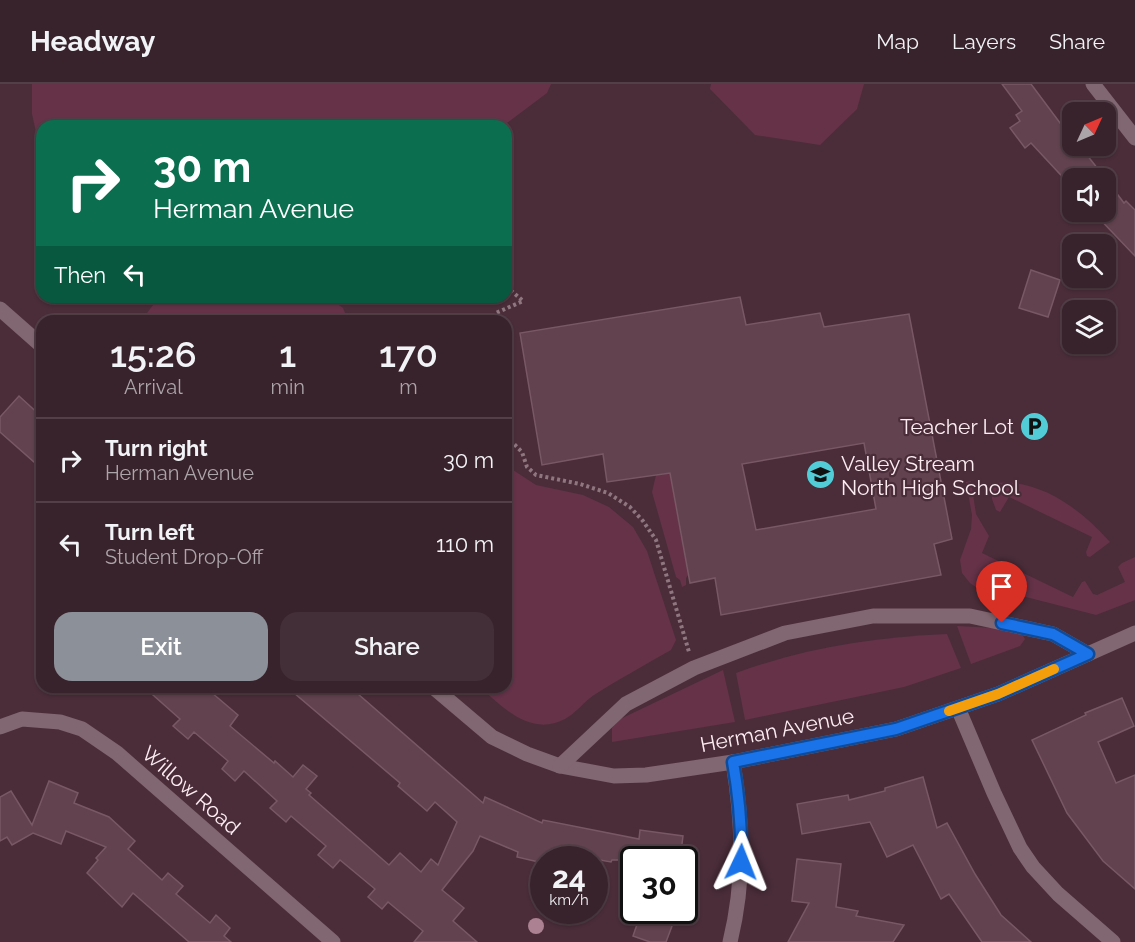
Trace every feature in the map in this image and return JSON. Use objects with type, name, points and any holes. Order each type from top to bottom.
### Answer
[{"type":"street","points":[[1093,84],[1135,138]]},
{"type":"street","points":[[0,309],[36,341]]},
{"type":"street","points":[[560,766],[626,704],[694,668],[785,633],[873,616],[970,616],[1053,634],[1088,654]]},
{"type":"street","name":"Herman Avenue","points":[[440,693],[492,737],[527,754],[560,766],[614,776],[646,775],[733,762],[896,729],[998,694],[1135,633]]},
{"type":"street","points":[[958,708],[1020,848],[1033,867],[1058,894],[1113,942]]},
{"type":"street","name":"Willow Road","points":[[0,727],[22,719],[60,722],[82,729],[117,753],[333,942]]},
{"type":"street","points":[[730,942],[737,909],[742,829],[733,762]]},
{"type":"path","points":[[496,315],[495,313],[523,301],[512,291]]},
{"type":"path","points":[[512,442],[522,452],[527,467],[536,475],[580,484],[608,493],[630,507],[643,521],[656,540],[694,668]]},
{"type":"shaded area","points":[[32,84],[551,84],[547,93],[511,120],[36,120],[36,132],[32,114]]},
{"type":"shaded area","points":[[711,84],[864,84],[857,109],[820,145],[755,135],[710,89]]},
{"type":"shaded area","points":[[156,303],[336,303],[343,308],[346,315],[146,315]]},
{"type":"shaded area","points":[[512,470],[536,485],[583,495],[609,507],[633,527],[647,551],[676,640],[671,650],[594,695],[569,717],[553,724],[541,725],[518,718],[487,693],[512,693]]},
{"type":"shaded area","points":[[670,473],[688,575],[686,585],[682,587],[680,580],[676,577],[652,492],[656,475]]},
{"type":"shaded area","points":[[971,481],[976,514],[989,536],[982,553],[1073,597],[1085,581],[1093,594],[1097,595],[1125,582],[1118,567],[1135,557],[1135,600],[1096,615],[1026,597],[980,590],[970,583],[962,573],[960,560],[971,529],[972,515],[966,482]]},
{"type":"shaded area","points":[[990,483],[1028,486],[1055,496],[1079,512],[1110,542],[1090,557],[1087,556],[1086,552],[1092,537],[1009,497],[1000,512],[996,510]]},
{"type":"shaded area","points":[[957,626],[1015,629],[1025,639],[1020,646],[971,664]]},
{"type":"shaded area","points":[[947,634],[961,668],[904,687],[745,720],[736,673],[814,650],[840,645]]},
{"type":"shaded area","points":[[723,670],[735,722],[612,742],[612,728],[616,721]]},
{"type":"building","points":[[1002,84],[1031,84],[1062,126],[1062,156],[1088,156],[1097,168],[1062,168],[1062,176],[1031,143],[1025,148],[1010,128],[1020,121],[1016,115],[1022,111]]},
{"type":"building","points":[[1116,192],[1124,203],[1126,201],[1135,210],[1135,256],[1103,222],[1116,222]]},
{"type":"building","points":[[1031,270],[1060,280],[1048,317],[1019,308]]},
{"type":"building","points":[[740,297],[746,325],[820,313],[824,327],[909,314],[952,539],[934,544],[941,575],[721,615],[715,578],[690,583],[670,473],[607,482],[603,454],[542,465],[520,333]],"holes":[[[864,443],[876,509],[756,530],[742,464]]]},
{"type":"building","points":[[19,396],[36,412],[36,464],[0,432],[0,417]]},
{"type":"building","points":[[151,693],[212,693],[238,715],[230,726],[274,763],[275,761],[293,777],[303,765],[317,776],[306,789],[311,793],[309,795],[389,865],[400,853],[421,872],[431,859],[438,865],[457,822],[435,802],[427,811],[398,786],[400,783],[294,693],[357,693],[483,803],[485,797],[542,823],[543,820],[639,839],[640,830],[683,836],[682,846],[620,846],[620,860],[611,862],[608,861],[608,846],[530,846],[530,860],[517,857],[518,852],[480,836],[473,851],[442,890],[464,908],[453,921],[477,942],[414,942],[423,931],[388,902],[382,909],[368,897],[375,889],[340,860],[333,868],[318,855],[326,846],[291,816],[286,822],[270,808],[277,801],[244,771],[235,781],[222,769],[228,761],[194,732],[188,739],[173,726],[180,719]]},
{"type":"building","points":[[1122,698],[1134,726],[1098,742],[1116,783],[1135,775],[1135,889],[1103,861],[1067,813],[1032,740],[1086,715],[1085,713]]},
{"type":"building","points":[[923,777],[937,828],[947,823],[1001,915],[1031,942],[982,942],[949,894],[941,899],[913,845],[887,857],[870,822],[802,834],[797,804],[848,795],[849,800],[885,791],[885,788]]},
{"type":"building","points":[[49,781],[78,793],[74,803],[109,817],[135,841],[128,849],[162,880],[168,873],[183,886],[176,894],[210,923],[216,915],[230,928],[224,936],[231,942],[189,942],[133,893],[122,907],[87,873],[106,847],[66,831],[61,844],[33,833],[12,845],[7,837],[0,841],[0,797],[11,791],[32,825]]},
{"type":"building","points":[[797,859],[841,864],[836,907],[858,911],[856,916],[904,925],[893,942],[788,942],[809,903],[792,901]]},
{"type":"building","points":[[637,924],[673,924],[666,942],[650,942],[633,936]]},
{"type":"slow traffic","points":[[949,711],[998,694],[1054,669]]},
{"type":"place","name":"Teacher Lot","points":[[1035,426]]},
{"type":"place","name":"Valley Stream North High School","points":[[820,475]]},
{"type":"route","points":[[741,862],[742,829],[733,762],[896,729],[998,694],[1088,654],[1053,634],[1002,623]]}]
